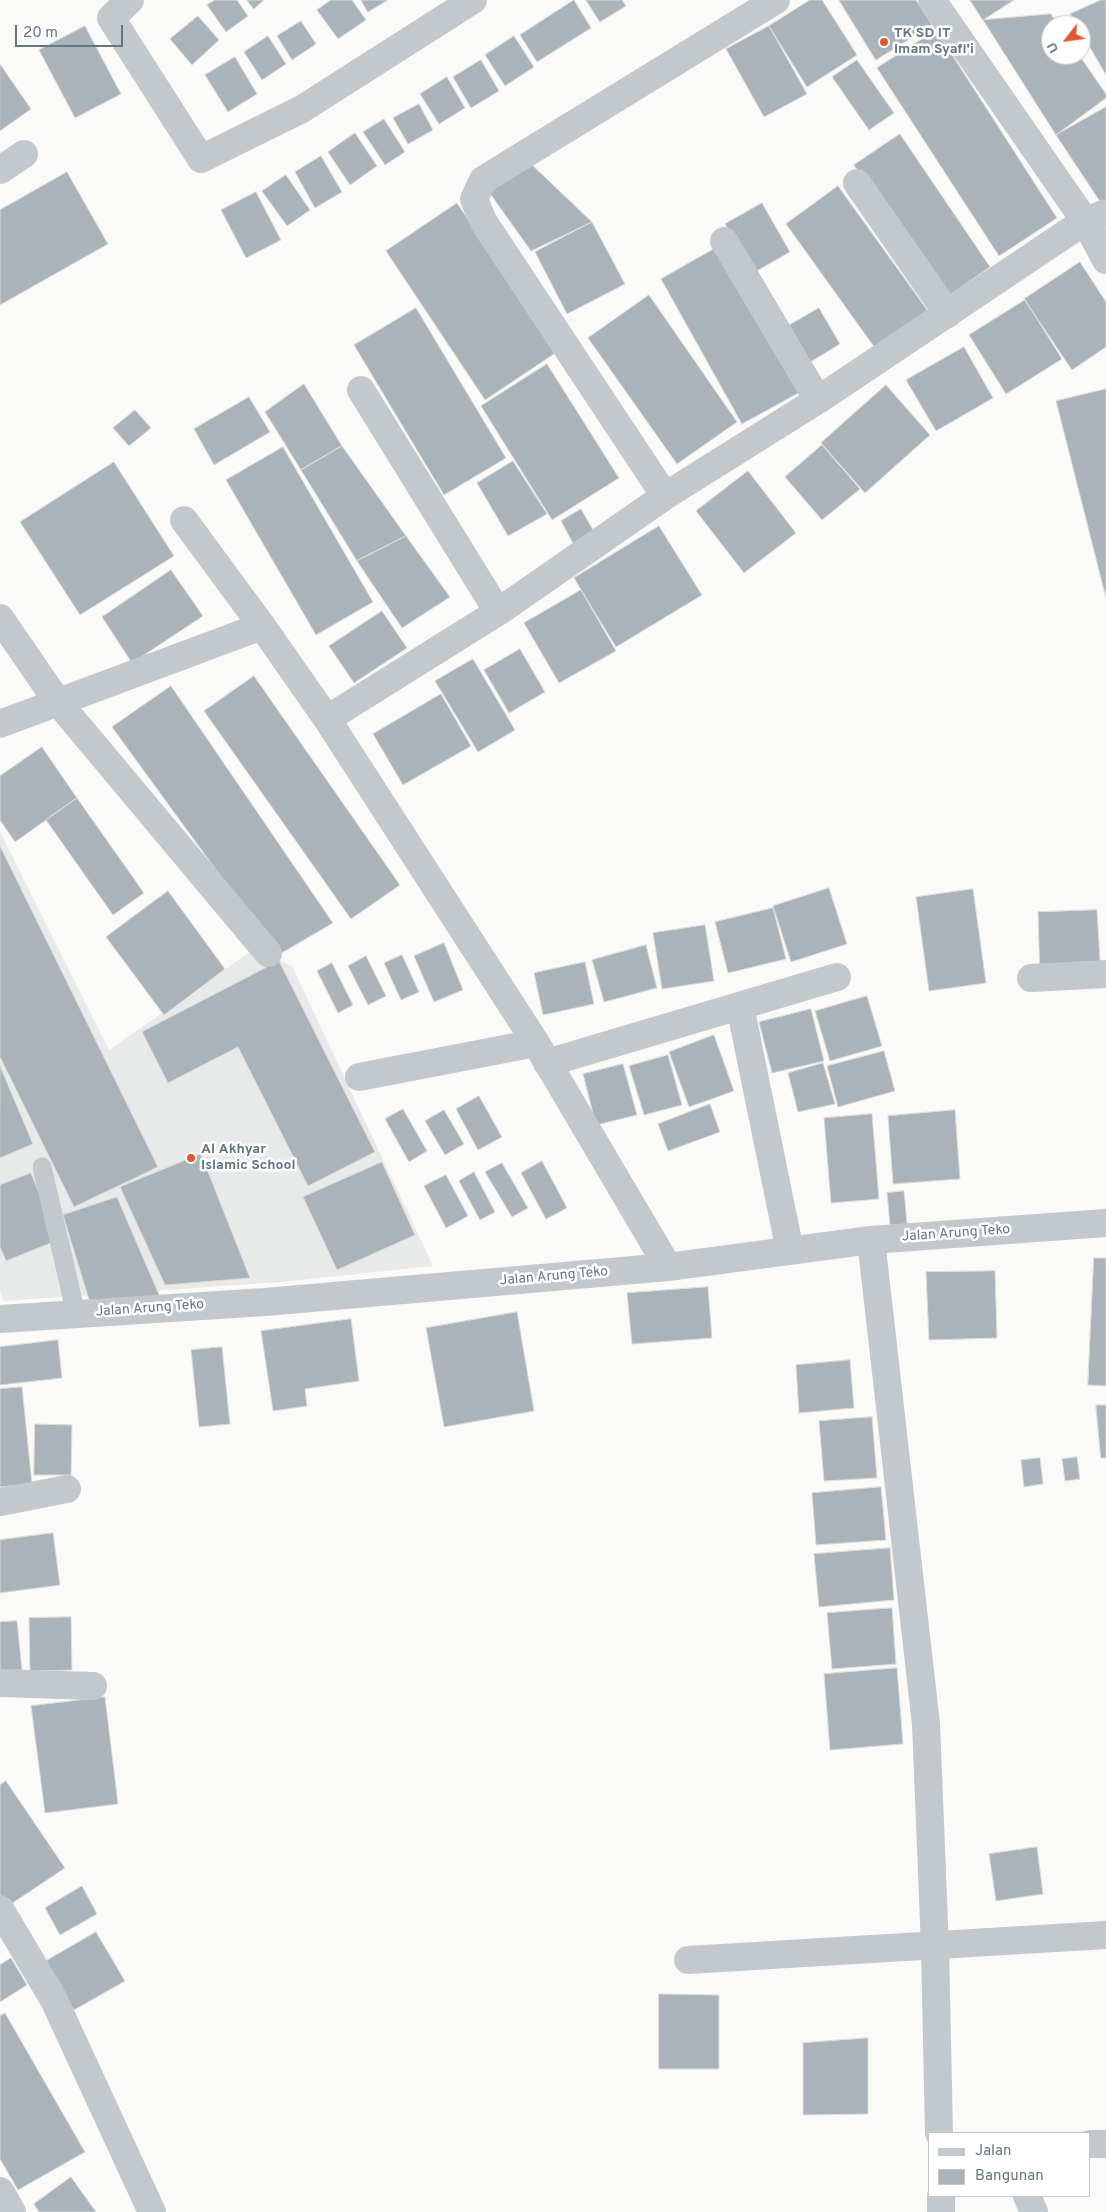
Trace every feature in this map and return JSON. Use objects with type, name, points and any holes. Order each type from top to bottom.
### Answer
[{"type":"street","points":[[130,0],[111,18],[201,159],[302,109],[474,0]]},
{"type":"street","points":[[665,496],[483,221],[474,199],[483,180],[776,0]]},
{"type":"street","points":[[932,0],[1096,217],[1106,260]]},
{"type":"street","points":[[0,170],[24,154]]},
{"type":"street","points":[[856,183],[948,314]]},
{"type":"street","points":[[327,719],[498,612],[665,496],[818,400],[1096,217]]},
{"type":"street","points":[[724,241],[818,400]]},
{"type":"street","points":[[361,390],[498,612]]},
{"type":"street","points":[[184,520],[327,719],[542,1053],[668,1267]]},
{"type":"street","points":[[0,618],[57,701],[268,953]]},
{"type":"street","points":[[0,724],[57,701],[262,626]]},
{"type":"street","points":[[1031,978],[1106,974]]},
{"type":"street","points":[[360,1078],[542,1053],[740,1006],[837,977]]},
{"type":"street","points":[[740,1006],[790,1251]]},
{"type":"street","name":"Jalan Arung Teko","points":[[0,1319],[265,1302],[668,1267],[871,1240],[1106,1223]]},
{"type":"street","points":[[871,1240],[926,1724],[935,1947],[939,2132]]},
{"type":"street","points":[[0,1502],[67,1489]]},
{"type":"street","points":[[0,1683],[93,1686]]},
{"type":"street","points":[[0,1909],[54,2000],[152,2212]]},
{"type":"street","points":[[688,1960],[935,1947],[1106,1935]]},
{"type":"street","points":[[1091,2144],[1106,2144]]},
{"type":"street","points":[[0,2191],[12,2212]]},
{"type":"street","points":[[941,2197],[941,2212]]},
{"type":"street","points":[[1027,2197],[1034,2212]]},
{"type":"lane","points":[[42,1167],[76,1314]]},
{"type":"shaded area","name":"Al Akhyar Islamic School","points":[[0,832],[109,1050],[254,949],[292,966],[433,1266],[281,1282],[4,1301],[0,1291]]},
{"type":"building","points":[[215,0],[237,0],[248,16],[226,32],[207,5]]},
{"type":"building","points":[[247,0],[264,0],[254,9]]},
{"type":"building","points":[[331,0],[352,0],[366,20],[338,39],[317,10]]},
{"type":"building","points":[[361,0],[388,0],[368,12]]},
{"type":"building","points":[[574,0],[591,28],[537,62],[520,35]]},
{"type":"building","points":[[586,0],[622,0],[626,6],[600,22]]},
{"type":"building","points":[[810,0],[822,0],[857,55],[807,87],[769,26]]},
{"type":"building","name":"TK SD IT Imam Syafi'i","points":[[839,0],[916,0],[932,25],[876,60]]},
{"type":"building","points":[[970,0],[1014,0],[983,20]]},
{"type":"building","points":[[1101,0],[1106,0],[1106,75],[1091,49],[1091,15],[1070,14]]},
{"type":"building","points":[[1051,14],[1041,15],[1041,65],[1086,65],[1106,94],[1106,98],[1056,135],[983,20]]},
{"type":"building","points":[[198,16],[219,40],[192,65],[170,39]]},
{"type":"building","points":[[301,21],[316,44],[292,60],[277,36]]},
{"type":"building","points":[[85,26],[121,94],[75,118],[39,50]]},
{"type":"building","points":[[769,26],[807,94],[764,117],[726,49]]},
{"type":"building","points":[[936,30],[1057,218],[999,256],[877,68]]},
{"type":"building","points":[[268,36],[286,64],[262,80],[244,52]]},
{"type":"building","points":[[514,36],[534,67],[505,86],[485,55]]},
{"type":"building","points":[[235,57],[257,94],[228,112],[205,75]]},
{"type":"building","points":[[481,60],[499,91],[471,108],[453,77]]},
{"type":"building","points":[[857,60],[894,113],[869,130],[832,77]]},
{"type":"building","points":[[0,64],[31,109],[0,131]]},
{"type":"building","points":[[447,77],[465,108],[439,124],[420,94]]},
{"type":"building","points":[[419,104],[433,130],[408,144],[393,118]]},
{"type":"building","points":[[1106,107],[1106,200],[1101,203],[1056,135]]},
{"type":"building","points":[[384,119],[405,152],[385,165],[363,132]]},
{"type":"building","points":[[355,133],[377,166],[350,185],[328,152]]},
{"type":"building","points":[[900,134],[990,267],[944,299],[854,165]]},
{"type":"building","points":[[321,156],[342,192],[315,208],[295,172]]},
{"type":"building","points":[[530,163],[592,222],[531,251],[489,192]]},
{"type":"building","points":[[67,172],[108,244],[0,305],[0,210]]},
{"type":"building","points":[[286,175],[310,210],[287,226],[262,191]]},
{"type":"building","points":[[838,186],[933,318],[880,355],[786,224]]},
{"type":"building","points":[[256,192],[281,240],[246,258],[221,210]]},
{"type":"building","points":[[457,203],[557,352],[485,400],[386,251]]},
{"type":"building","points":[[762,203],[790,252],[753,273],[725,224]]},
{"type":"building","points":[[592,222],[625,284],[567,314],[535,252]]},
{"type":"building","points":[[721,245],[802,391],[742,424],[661,279]]},
{"type":"building","points":[[1080,262],[1106,302],[1106,347],[1072,370],[1024,299]]},
{"type":"building","points":[[649,295],[737,422],[677,464],[588,338]]},
{"type":"building","points":[[1025,300],[1062,359],[1006,394],[969,335]]},
{"type":"building","points":[[416,308],[506,458],[444,495],[354,345]]},
{"type":"building","points":[[819,308],[840,344],[807,364],[786,327]]},
{"type":"building","points":[[964,347],[993,398],[936,431],[906,380]]},
{"type":"building","points":[[547,364],[619,478],[552,520],[481,406]]},
{"type":"building","points":[[304,384],[342,446],[301,470],[265,412]]},
{"type":"building","points":[[886,385],[930,435],[865,493],[821,443]]},
{"type":"building","points":[[1106,389],[1106,598],[1056,401]]},
{"type":"building","points":[[249,397],[270,432],[214,465],[194,429]]},
{"type":"building","points":[[135,410],[151,428],[129,446],[113,428]]},
{"type":"building","points":[[822,445],[860,489],[822,520],[785,477]]},
{"type":"building","points":[[342,446],[406,536],[357,561],[301,470]]},
{"type":"building","points":[[283,447],[373,602],[316,635],[226,480]]},
{"type":"building","points":[[513,461],[547,514],[508,536],[477,483]]},
{"type":"building","points":[[114,462],[174,556],[80,615],[20,522]]},
{"type":"building","points":[[748,471],[796,533],[744,573],[696,511]]},
{"type":"building","points":[[581,509],[596,535],[575,547],[561,521]]},
{"type":"building","points":[[659,526],[702,595],[616,647],[574,578]]},
{"type":"building","points":[[406,536],[450,597],[402,628],[357,561]]},
{"type":"building","points":[[171,570],[203,616],[132,663],[102,617]]},
{"type":"building","points":[[581,590],[616,651],[559,683],[524,623]]},
{"type":"building","points":[[382,611],[407,648],[354,683],[329,646]]},
{"type":"building","points":[[520,649],[545,692],[509,713],[484,670]]},
{"type":"building","points":[[473,659],[515,730],[478,752],[435,681]]},
{"type":"building","points":[[254,676],[400,885],[351,919],[204,711]]},
{"type":"building","points":[[171,686],[333,923],[278,955],[112,727]]},
{"type":"building","points":[[441,694],[471,746],[403,785],[373,734]]},
{"type":"building","points":[[42,747],[77,798],[15,842],[0,820],[0,776]]},
{"type":"building","points":[[77,798],[144,893],[113,915],[46,820]]},
{"type":"building","points":[[0,846],[158,1167],[74,1207],[0,1057]]},
{"type":"building","points":[[829,888],[847,944],[791,962],[773,906]]},
{"type":"building","points":[[973,889],[986,983],[929,991],[916,897]]},
{"type":"building","points":[[168,891],[225,969],[164,1015],[106,937]]},
{"type":"building","points":[[773,908],[786,959],[728,973],[715,922]]},
{"type":"building","points":[[1097,910],[1101,977],[1040,980],[1038,912]]},
{"type":"building","points":[[705,925],[714,981],[662,989],[653,933]]},
{"type":"building","points":[[444,943],[463,990],[434,1002],[414,956]]},
{"type":"building","points":[[646,945],[657,988],[604,1002],[592,960]]},
{"type":"building","points":[[402,955],[419,992],[401,1000],[384,963]]},
{"type":"building","points":[[366,956],[386,996],[368,1005],[348,966]]},
{"type":"building","points":[[279,961],[375,1152],[308,1186],[238,1047],[168,1083],[142,1032]]},
{"type":"building","points":[[585,962],[594,1004],[543,1015],[534,973]]},
{"type":"building","points":[[332,963],[353,1005],[338,1013],[317,971]]},
{"type":"building","points":[[867,996],[882,1046],[830,1061],[815,1011]]},
{"type":"building","points":[[811,1009],[824,1061],[772,1073],[759,1022]]},
{"type":"building","points":[[714,1035],[734,1091],[689,1107],[669,1052]]},
{"type":"building","points":[[884,1051],[895,1091],[838,1107],[827,1066]]},
{"type":"building","points":[[668,1055],[682,1105],[644,1115],[629,1066]]},
{"type":"building","points":[[823,1063],[835,1104],[798,1112],[788,1073]]},
{"type":"building","points":[[623,1064],[637,1115],[596,1125],[583,1074]]},
{"type":"building","points":[[0,1066],[33,1144],[0,1158]]},
{"type":"building","points":[[479,1096],[502,1137],[478,1150],[456,1109]]},
{"type":"building","points":[[710,1104],[720,1132],[668,1151],[658,1124]]},
{"type":"building","points":[[403,1109],[427,1151],[409,1162],[385,1119]]},
{"type":"building","points":[[444,1110],[464,1144],[445,1155],[425,1121]]},
{"type":"building","points":[[955,1110],[960,1179],[893,1184],[888,1116]]},
{"type":"building","points":[[872,1114],[879,1199],[831,1203],[824,1118]]},
{"type":"building","points":[[201,1154],[250,1278],[165,1285],[120,1187]]},
{"type":"building","points":[[542,1161],[567,1208],[546,1219],[521,1173]]},
{"type":"building","points":[[382,1162],[415,1235],[337,1270],[303,1197]]},
{"type":"building","points":[[502,1163],[528,1208],[512,1217],[485,1172]]},
{"type":"building","points":[[474,1172],[495,1212],[480,1220],[459,1181]]},
{"type":"building","points":[[31,1173],[58,1240],[6,1261],[0,1247],[0,1185]]},
{"type":"building","points":[[446,1175],[468,1216],[446,1228],[424,1186]]},
{"type":"building","points":[[904,1191],[907,1224],[890,1225],[887,1193]]},
{"type":"building","points":[[117,1197],[160,1297],[90,1303],[63,1215]]},
{"type":"building","points":[[1094,1258],[1106,1258],[1106,1386],[1088,1385]]},
{"type":"building","points":[[995,1271],[997,1338],[929,1340],[926,1272]]},
{"type":"building","points":[[708,1287],[712,1338],[632,1344],[627,1293]]},
{"type":"building","points":[[517,1312],[534,1411],[444,1427],[426,1328]]},
{"type":"building","points":[[351,1319],[359,1381],[305,1389],[307,1406],[273,1411],[261,1331]]},
{"type":"building","points":[[58,1340],[62,1378],[0,1385],[0,1347]]},
{"type":"building","points":[[222,1347],[230,1424],[199,1427],[191,1350]]},
{"type":"building","points":[[850,1360],[854,1408],[799,1413],[796,1365]]},
{"type":"building","points":[[22,1387],[32,1484],[0,1487],[0,1389]]},
{"type":"building","points":[[1096,1405],[1106,1405],[1106,1458],[1101,1458]]},
{"type":"building","points":[[872,1417],[877,1478],[824,1481],[819,1421]]},
{"type":"building","points":[[35,1424],[72,1425],[71,1475],[34,1475]]},
{"type":"building","points":[[1077,1457],[1080,1479],[1065,1481],[1062,1459]]},
{"type":"building","points":[[1040,1458],[1043,1484],[1024,1487],[1021,1460]]},
{"type":"building","points":[[881,1487],[886,1540],[816,1545],[812,1493]]},
{"type":"building","points":[[53,1533],[60,1585],[0,1593],[0,1540]]},
{"type":"building","points":[[890,1548],[894,1600],[819,1607],[814,1554]]},
{"type":"building","points":[[892,1608],[896,1664],[832,1669],[827,1613]]},
{"type":"building","points":[[71,1617],[72,1670],[30,1671],[29,1618]]},
{"type":"building","points":[[17,1621],[22,1670],[0,1671],[0,1622]]},
{"type":"building","points":[[897,1668],[903,1744],[830,1750],[824,1674]]},
{"type":"building","points":[[105,1697],[118,1804],[45,1813],[31,1706]]},
{"type":"building","points":[[6,1781],[65,1868],[5,1908],[0,1900],[0,1785]]},
{"type":"building","points":[[1037,1847],[1043,1894],[996,1901],[989,1854]]},
{"type":"building","points":[[82,1886],[97,1914],[60,1935],[45,1908]]},
{"type":"building","points":[[96,1932],[125,1981],[74,2010],[46,1961]]},
{"type":"building","points":[[11,1958],[27,1985],[0,2002],[0,1965]]},
{"type":"building","points":[[659,1994],[719,1995],[719,2069],[659,2069]]},
{"type":"building","points":[[5,2013],[85,2152],[18,2190],[0,2159],[0,2016]]},
{"type":"building","points":[[868,2038],[868,2114],[803,2115],[803,2043]]},
{"type":"building","points":[[71,2177],[96,2212],[39,2212],[34,2204]]},
{"type":"place","name":"TK SD IT Imam Syafi'i","points":[[884,42]]},
{"type":"place","name":"Al Akhyar Islamic School","points":[[191,1158]]}]
